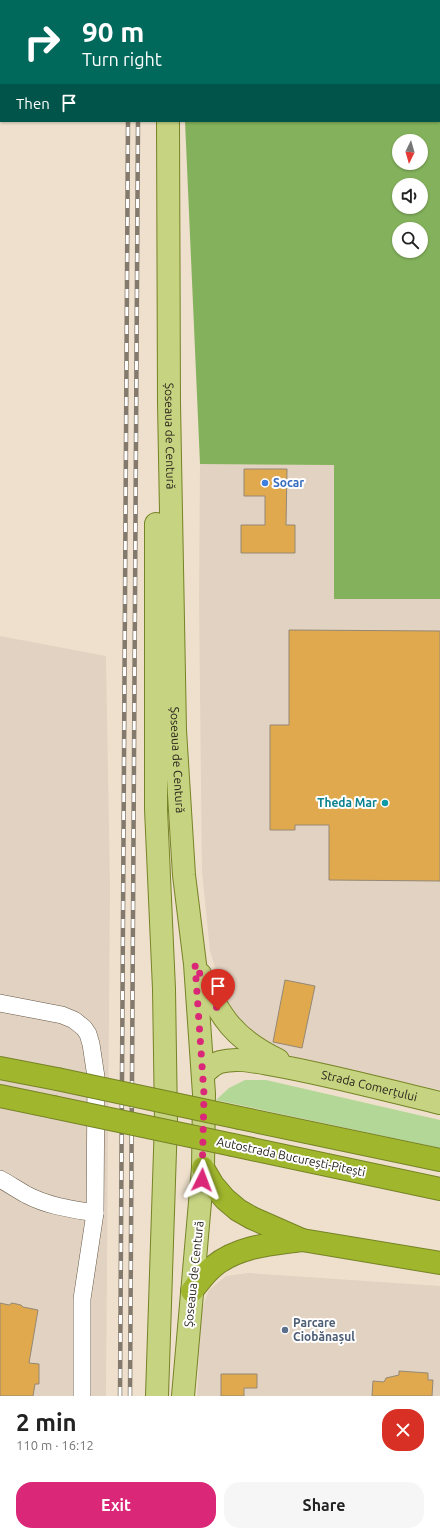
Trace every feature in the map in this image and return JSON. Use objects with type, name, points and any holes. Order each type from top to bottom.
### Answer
[{"type":"highway","points":[[0,1068],[440,1160]]},
{"type":"highway","name":"Autostrada București-Pitești","points":[[0,1096],[440,1189]]},
{"type":"highway","points":[[203,1168],[213,1185],[225,1199],[238,1210],[252,1218],[302,1240],[440,1263]]},
{"type":"highway","points":[[192,1291],[206,1274],[227,1257],[242,1250],[302,1240]]},
{"type":"main road","name":"Șoseaua de Centură","points":[[153,122],[156,793],[164,988],[166,1120],[157,1396]]},
{"type":"main road","name":"Șoseaua de Centură","points":[[168,122],[169,403],[175,730],[184,875],[195,964],[203,1074],[203,1168],[183,1396]]},
{"type":"main road","points":[[195,964],[212,999],[225,1021],[245,1041],[266,1054],[297,1069]]},
{"type":"main road","points":[[203,1074],[210,1067],[220,1062],[234,1060],[251,1061],[297,1069]]},
{"type":"main road","name":"Strada Comerțului","points":[[297,1069],[440,1103]]},
{"type":"street","points":[[0,1003],[62,1015],[74,1020],[84,1028],[88,1034],[94,1057],[96,1077],[95,1212],[82,1299],[82,1396]]},
{"type":"street","points":[[0,1179],[27,1195],[61,1208],[95,1212]]},
{"type":"shaded area","points":[[200,464],[334,465],[334,599],[440,599],[440,1090],[287,1055],[263,1043],[236,1018],[222,989],[210,951],[202,871],[199,599]]},
{"type":"shaded area","points":[[0,636],[106,656],[110,887],[106,1396],[0,1396]]},
{"type":"shaded area","points":[[248,1273],[440,1286],[440,1396],[197,1396],[201,1312],[209,1290],[226,1276]]},
{"type":"green space","points":[[185,122],[440,122],[440,599],[334,599],[334,465],[200,464]]},
{"type":"green space","points":[[245,1080],[266,1080],[440,1120],[440,1148],[216,1100],[229,1088]]},
{"type":"building","name":"Socar","points":[[244,469],[287,469],[286,525],[295,525],[295,553],[241,553],[241,525],[265,525],[265,496],[244,496]]},
{"type":"building","name":"Theda Mar","points":[[289,630],[440,631],[440,881],[329,880],[329,825],[295,825],[295,830],[270,830],[270,725],[289,725]]},
{"type":"building","points":[[285,980],[315,986],[302,1048],[273,1042]]},
{"type":"building","points":[[0,1303],[9,1305],[12,1303],[38,1310],[29,1363],[39,1364],[39,1384],[35,1384],[33,1396],[0,1396]]},
{"type":"building","points":[[399,1371],[428,1373],[428,1380],[433,1380],[432,1396],[372,1396],[373,1381],[384,1382],[386,1378],[399,1375]]},
{"type":"building","points":[[221,1374],[257,1374],[257,1388],[244,1388],[244,1396],[221,1396]]},
{"type":"railway","points":[[120,1396],[128,122]]},
{"type":"railway","points":[[130,1396],[138,122]]},
{"type":"place","name":"Socar","points":[[265,483]]},
{"type":"place","name":"Theda Mar","points":[[385,803]]},
{"type":"place","name":"Parcare Ciobănașul","points":[[285,1330]]},
{"type":"route","points":[[202,1180],[204,1094],[195,964],[218,1010]]}]
